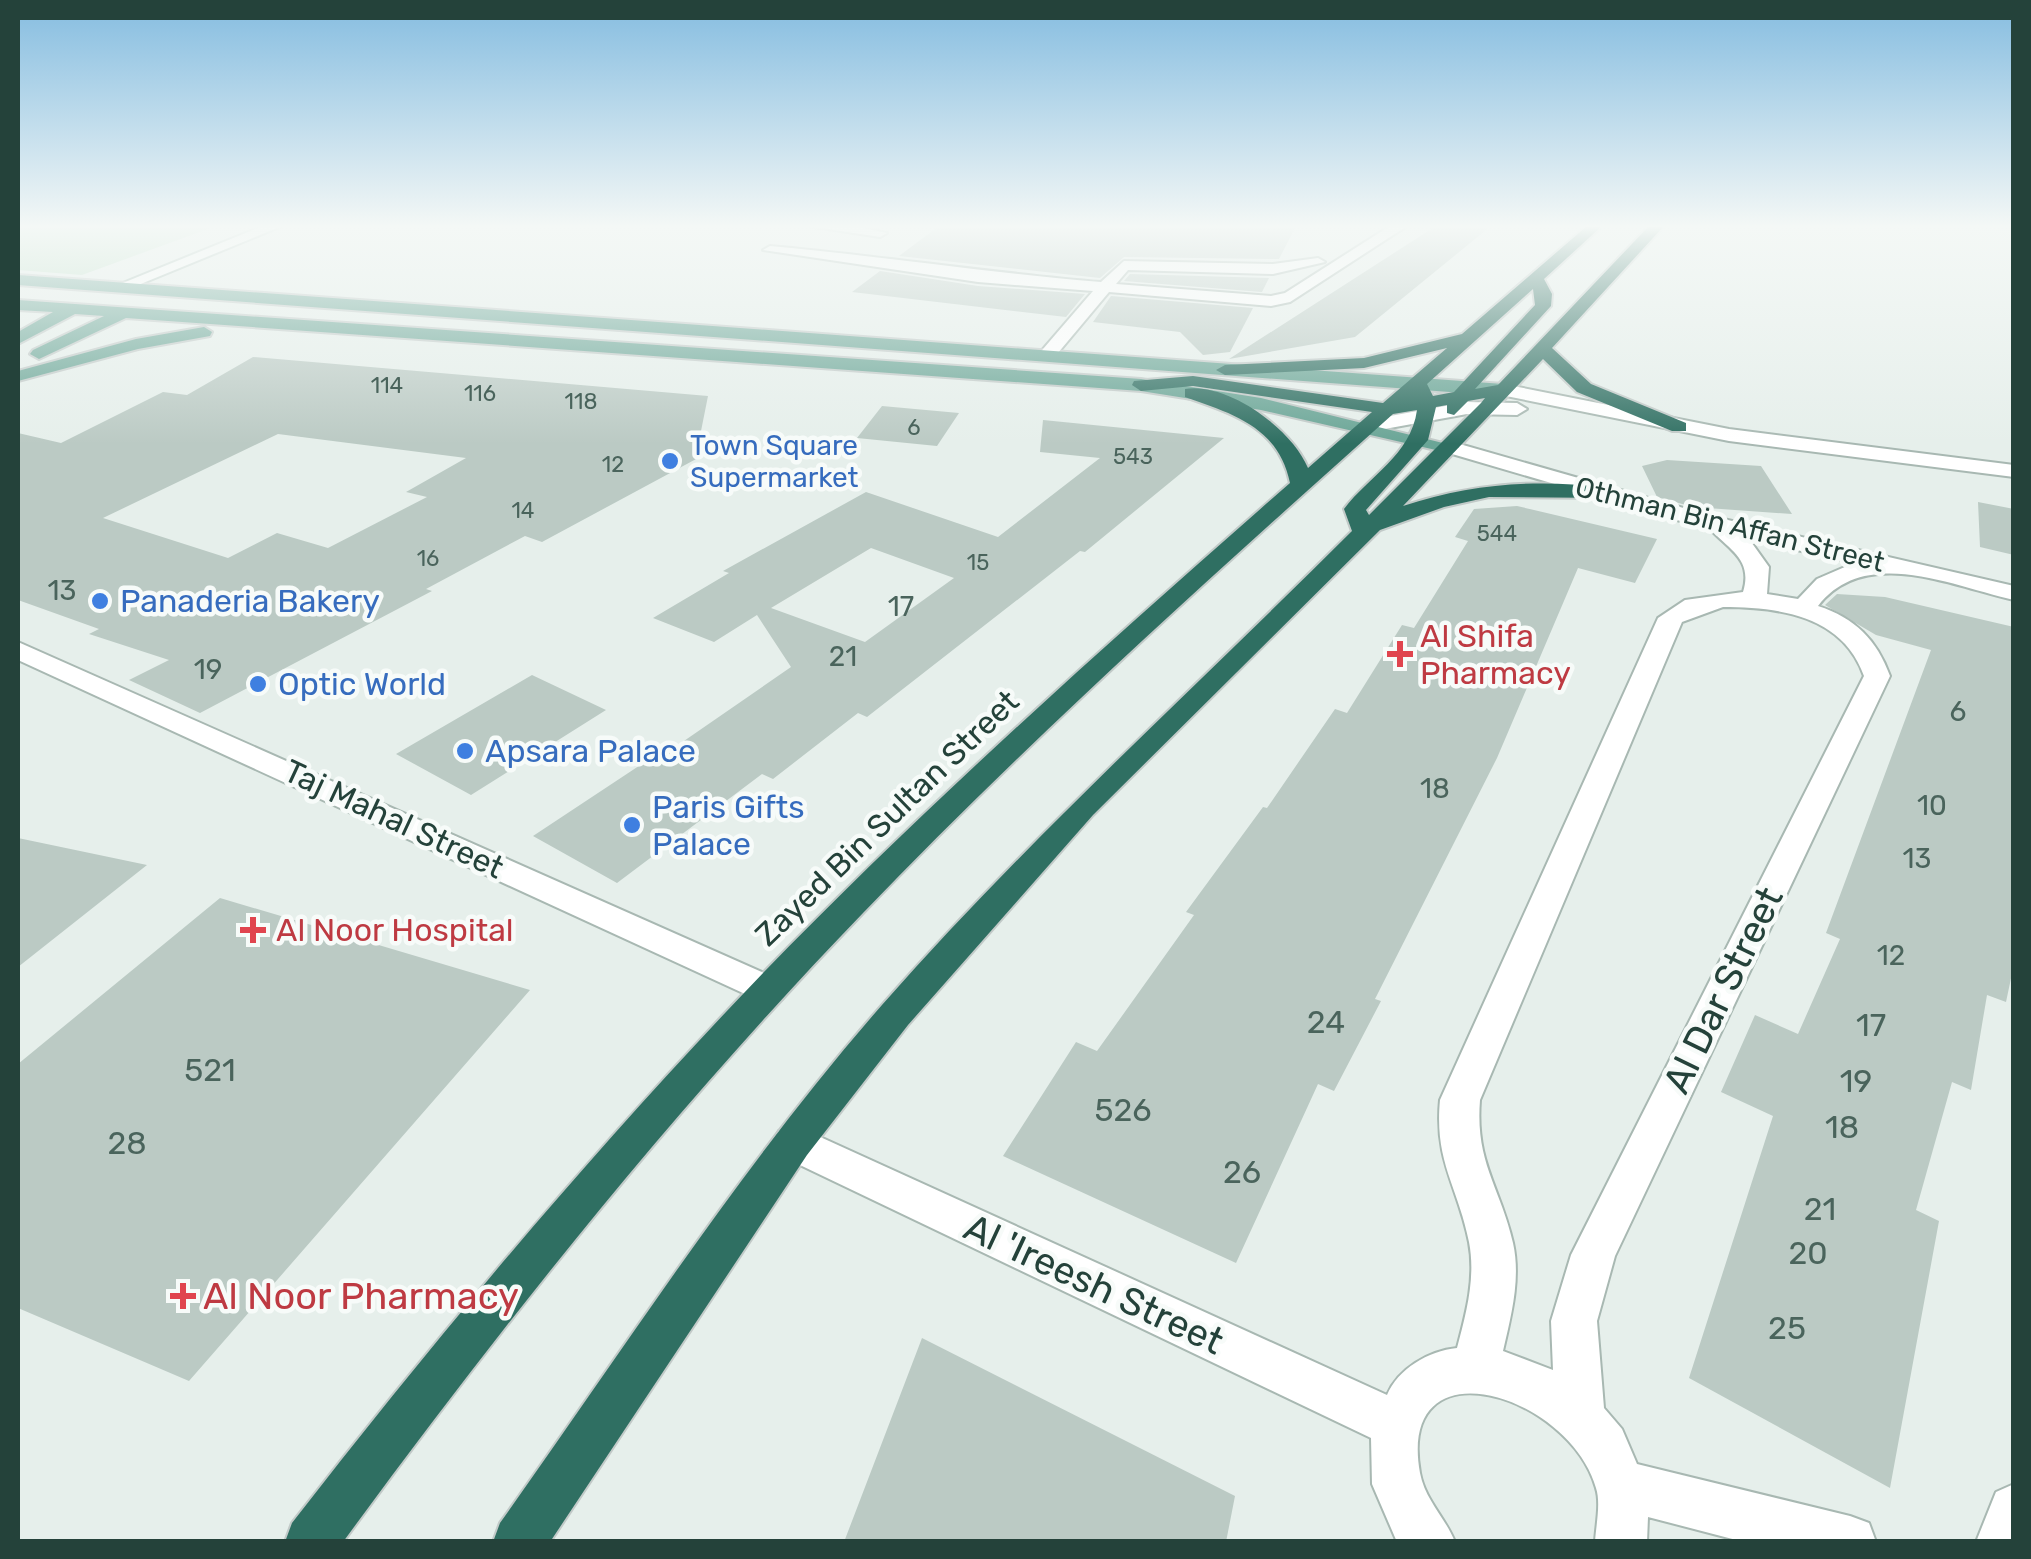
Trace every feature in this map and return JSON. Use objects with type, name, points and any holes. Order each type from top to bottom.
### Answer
[{"type":"highway","name":"Zayed Bin Sultan Street","points":[[311,1542],[380,1448],[538,1255],[769,990],[988,772],[1513,299]]},
{"type":"highway","points":[[1449,447],[1460,399],[1542,306],[1543,299]]},
{"type":"highway","points":[[519,1542],[793,1143],[895,1015],[1082,808],[1254,644],[1488,407],[1587,299]]},
{"type":"highway","points":[[1225,370],[1364,363],[1473,335]]},
{"type":"highway","points":[[1540,348],[1584,388],[1679,427]]},
{"type":"highway","points":[[1140,385],[1193,381],[1388,410],[1427,410]]},
{"type":"highway","points":[[1363,530],[1356,509],[1419,439],[1427,410],[1420,384]]},
{"type":"highway","points":[[1184,390],[1245,414],[1285,437],[1298,458],[1302,487]]},
{"type":"highway","points":[[1460,399],[1503,390]]},
{"type":"highway","points":[[1363,530],[1446,496],[1473,491],[1524,486],[1603,493]]},
{"type":"main road","points":[[18,339],[72,309],[81,299]]},
{"type":"main road","points":[[128,308],[130,299]]},
{"type":"main road","points":[[270,299],[1420,384],[1460,399]]},
{"type":"main road","points":[[18,304],[429,320],[515,318]]},
{"type":"main road","points":[[18,363],[128,308],[288,326],[1140,385],[1368,426],[1449,447]]},
{"type":"main road","points":[[18,376],[172,337],[288,326]]},
{"type":"street","points":[[1046,356],[1092,299]]},
{"type":"street","points":[[1220,299],[1285,299]]},
{"type":"street","points":[[1503,390],[1596,406],[1679,427]]},
{"type":"street","points":[[1368,426],[1460,399],[1488,407],[1679,427],[2014,471]]},
{"type":"street","name":"Othman Bin Affan Street","points":[[1449,447],[1710,522],[2014,593]]},
{"type":"street","points":[[1710,522],[1745,546],[1758,564],[1761,582],[1753,598]]},
{"type":"street","points":[[1803,610],[1813,591],[1836,576],[1888,566]]},
{"type":"street","name":"Al Dar Street","points":[[1476,1367],[1492,1298],[1492,1244],[1462,1169],[1455,1136],[1460,1100],[1671,618],[1688,604],[1716,598],[1753,598],[1803,610],[1860,640],[1875,659],[1878,676],[1593,1255],[1574,1321],[1580,1414]]},
{"type":"street","name":"Taj Mahal Street","points":[[18,650],[769,990]]},
{"type":"street","name":"Al 'Ireesh Street","points":[[793,1143],[1396,1424]]},
{"type":"street","points":[[1423,1538],[1396,1476],[1392,1457],[1396,1424],[1412,1394],[1440,1374],[1476,1367],[1510,1372],[1547,1388],[1580,1414],[1605,1447],[1622,1486],[1626,1523],[1621,1542]]},
{"type":"street","points":[[1622,1486],[1850,1542]]},
{"type":"street","points":[[2002,1542],[2014,1510]]},
{"type":"building","points":[[910,299],[1081,299],[1066,317]]},
{"type":"building","points":[[1109,299],[1253,308],[1230,352],[1203,355],[1180,332],[1093,322]]},
{"type":"building","points":[[1323,299],[1402,299],[1355,337],[1229,359]]},
{"type":"building","points":[[253,357],[708,396],[700,436],[724,444],[542,542],[525,536],[426,589],[432,591],[200,713],[129,680],[169,660],[89,634],[99,629],[18,600],[18,433],[61,443],[163,392],[187,395]],"holes":[[[278,434],[466,458],[406,492],[427,497],[328,548],[277,533],[228,558],[103,518]]]},
{"type":"building","points":[[882,406],[959,413],[937,446],[857,438]]},
{"type":"building","points":[[1043,420],[1224,438],[1085,552],[1080,551],[867,717],[858,713],[773,779],[762,774],[617,883],[533,836],[663,750],[668,752],[791,667],[757,615],[714,642],[653,618],[729,573],[723,571],[866,492],[998,537],[1100,458],[1040,452]],"holes":[[[871,548],[954,578],[865,642],[771,608]]]},
{"type":"building","points":[[1667,460],[1761,466],[1792,514],[1693,507],[1657,497],[1642,466]]},
{"type":"building","points":[[1978,502],[2014,509],[2014,555],[1980,547]]},
{"type":"building","points":[[1517,506],[1657,539],[1635,583],[1578,568],[1497,758],[1375,999],[1381,1001],[1334,1091],[1318,1084],[1236,1263],[1003,1156],[1076,1042],[1097,1051],[1194,915],[1186,912],[1263,807],[1267,808],[1335,709],[1347,713],[1402,625],[1414,628],[1468,541],[1455,537],[1474,509]]},
{"type":"building","points":[[1837,594],[1885,597],[2014,627],[2014,964],[2006,1002],[1987,995],[1971,1090],[1952,1082],[1916,1210],[1939,1221],[1890,1488],[1689,1378],[1773,1116],[1721,1092],[1755,1015],[1798,1034],[1840,939],[1826,933],[1931,650],[1876,635],[1825,605]]},
{"type":"building","points":[[532,675],[606,710],[471,795],[396,754]]},
{"type":"building","points":[[18,838],[147,865],[18,967]]},
{"type":"building","points":[[220,898],[530,990],[189,1381],[18,1308],[18,1064]]},
{"type":"building","points":[[922,1338],[1235,1496],[1226,1542],[844,1542]]},
{"type":"place","name":"Town Square Supermarket","points":[[670,461]]},
{"type":"place","name":"Panaderia Bakery","points":[[100,601]]},
{"type":"place","name":"Al Shifa Pharmacy","points":[[1400,654]]},
{"type":"place","name":"Optic World","points":[[258,684]]},
{"type":"place","name":"Apsara Palace","points":[[465,751]]},
{"type":"place","name":"Paris Gifts Palace","points":[[632,825]]},
{"type":"place","name":"Al Noor Hospital","points":[[253,930]]},
{"type":"place","name":"Al Noor Pharmacy","points":[[183,1296]]}]
